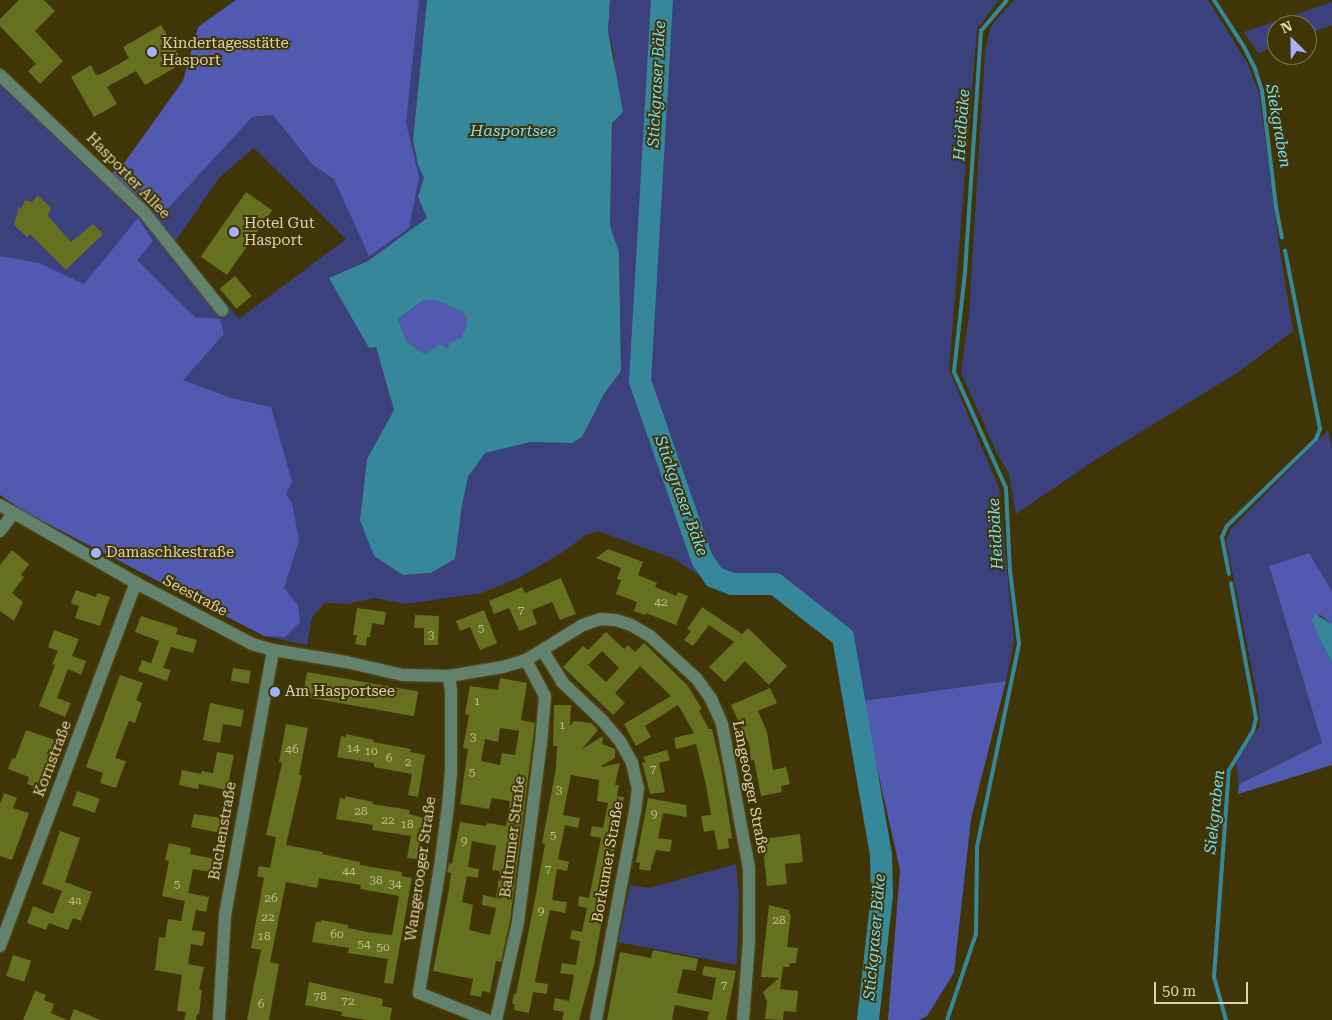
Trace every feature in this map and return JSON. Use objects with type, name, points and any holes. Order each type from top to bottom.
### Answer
[{"type":"street","name":"Hasporter Allee","points":[[0,75],[144,211],[222,310]]},
{"type":"street","name":"Seestraße","points":[[0,505],[136,584],[252,644],[273,650]]},
{"type":"street","points":[[0,531],[13,514]]},
{"type":"street","name":"Kornstraße","points":[[0,946],[136,584]]},
{"type":"street","name":"Langeooger Straße","points":[[547,648],[583,625],[600,619],[616,620],[631,625],[650,636],[696,678],[711,699],[722,724],[749,868],[749,942],[743,1020]]},
{"type":"street","points":[[273,650],[346,662],[403,675],[449,676],[504,667],[526,660],[547,648]]},
{"type":"street","name":"Borkumer Straße","points":[[547,648],[562,682],[620,740],[632,763],[638,788],[596,1020]]},
{"type":"street","name":"Buchenstraße","points":[[219,1020],[224,915],[273,650]]},
{"type":"street","name":"Baltrumer Straße","points":[[496,1020],[518,922],[542,743],[545,696],[526,660]]},
{"type":"street","name":"Wangerooger Straße","points":[[449,676],[451,690],[451,753],[448,806],[419,993],[487,1020]]},
{"type":"shaded area","points":[[236,0],[427,0],[413,140],[418,165],[424,178],[418,197],[427,218],[368,261],[330,278],[369,348],[376,347],[394,410],[367,459],[360,520],[375,556],[403,575],[431,573],[455,559],[462,505],[468,477],[485,453],[531,442],[572,443],[582,437],[604,394],[621,371],[619,252],[610,226],[614,54],[608,31],[610,0],[664,0],[642,165],[632,383],[693,548],[704,568],[701,576],[672,558],[598,531],[586,535],[560,554],[520,577],[482,593],[405,604],[374,598],[348,604],[325,603],[312,617],[307,645],[264,636],[25,512],[0,495],[0,83],[110,174],[122,166],[183,81],[198,27]],"holes":[[[254,148],[346,239],[239,319],[175,242],[219,178]]]},
{"type":"shaded area","points":[[236,0],[419,0],[406,123],[419,177],[409,228],[369,256],[334,179],[313,165],[273,115],[252,117],[162,215],[110,174],[122,166],[183,81],[198,27]]},
{"type":"shaded area","points":[[672,0],[999,0],[977,29],[949,370],[999,488],[1014,641],[1006,681],[862,701],[847,635],[782,581],[727,576],[709,563],[646,384]]},
{"type":"shaded area","points":[[1014,0],[1208,0],[1248,64],[1259,93],[1279,245],[1293,331],[1237,373],[1095,460],[1016,514],[1009,474],[997,453],[961,372],[969,315],[985,51],[991,26]]},
{"type":"shaded area","points":[[1332,2],[1332,25],[1317,31],[1317,15],[1294,15]]},
{"type":"shaded area","points":[[1267,24],[1267,50],[1258,53],[1244,32]]},
{"type":"shaded area","points":[[138,218],[153,241],[137,260],[195,317],[220,319],[224,334],[183,380],[231,398],[271,407],[292,482],[286,494],[292,503],[299,540],[284,588],[298,605],[300,622],[285,637],[264,636],[25,512],[0,495],[0,256],[39,263],[84,284]]},
{"type":"shaded area","points":[[424,300],[434,300],[461,311],[467,318],[467,324],[461,338],[448,349],[440,344],[425,354],[407,342],[398,319]]},
{"type":"shaded area","points":[[1328,430],[1332,449],[1332,591],[1309,553],[1269,567],[1322,743],[1239,784],[1236,762],[1260,726],[1258,699],[1226,541],[1231,529]]},
{"type":"shaded area","points":[[1309,553],[1332,591],[1332,624],[1320,615],[1312,620],[1332,662],[1332,765],[1238,794],[1239,784],[1322,743],[1269,566]]},
{"type":"shaded area","points":[[1006,681],[971,819],[954,973],[927,1016],[919,1020],[888,1020],[900,870],[862,701]]},
{"type":"shaded area","points":[[736,864],[739,896],[737,965],[618,942],[630,885],[649,888]]},
{"type":"water","name":"Hasportsee","points":[[427,0],[610,0],[608,31],[623,112],[612,123],[610,226],[619,252],[621,371],[604,394],[582,437],[572,443],[531,442],[485,453],[468,477],[462,505],[455,559],[431,573],[403,575],[374,556],[360,520],[367,459],[394,410],[376,347],[369,348],[329,278],[368,261],[427,218],[418,197],[424,178],[418,165],[413,140]],"holes":[[[424,300],[434,300],[461,311],[467,318],[467,324],[461,338],[450,342],[448,349],[440,344],[425,354],[407,342],[398,319]]]},
{"type":"water","points":[[1315,614],[1332,624],[1332,662],[1312,620]]},
{"type":"building","points":[[19,0],[44,0],[55,11],[35,31],[63,61],[40,84],[28,71],[36,64],[0,26],[0,19]]},
{"type":"building","points":[[161,25],[183,63],[145,85],[136,71],[107,87],[117,104],[94,117],[71,77],[91,65],[96,75],[101,74],[129,58],[123,47]]},
{"type":"building","name":"Hotel Gut Hasport","points":[[246,192],[272,210],[227,275],[201,257]]},
{"type":"building","points":[[38,195],[51,208],[48,216],[71,242],[93,224],[103,234],[66,270],[30,234],[27,237],[14,225],[19,207],[22,208],[25,200],[32,202]]},
{"type":"building","points":[[235,276],[252,296],[236,309],[220,289]]},
{"type":"building","points":[[608,549],[643,562],[638,575],[657,583],[655,587],[676,596],[678,592],[688,596],[676,625],[646,613],[645,615],[634,611],[637,602],[616,594],[621,580],[617,579],[621,568],[596,558]]},
{"type":"building","points":[[12,550],[29,564],[21,575],[24,577],[12,593],[23,602],[14,621],[0,611],[0,565]]},
{"type":"building","points":[[561,578],[576,614],[560,620],[552,602],[532,610],[537,624],[519,631],[509,608],[494,614],[489,601],[522,587],[525,593]]},
{"type":"building","points":[[76,590],[96,597],[97,593],[110,597],[100,626],[75,618],[79,606],[71,603]]},
{"type":"building","points":[[702,607],[742,634],[748,628],[787,666],[769,685],[745,661],[725,682],[709,667],[734,642],[709,625],[693,646],[684,640],[691,631],[687,629]]},
{"type":"building","points":[[357,608],[386,612],[384,625],[372,623],[370,637],[367,637],[366,646],[355,644],[357,635],[353,635]]},
{"type":"building","points":[[484,610],[497,643],[480,650],[470,627],[460,631],[456,621]]},
{"type":"building","points":[[415,615],[439,616],[438,645],[424,645],[424,628],[414,628]]},
{"type":"building","points":[[141,616],[178,628],[176,634],[197,640],[193,653],[171,647],[163,668],[171,670],[167,681],[138,671],[142,660],[151,663],[159,641],[135,632]]},
{"type":"building","points":[[54,630],[79,639],[72,656],[86,661],[81,675],[68,669],[57,698],[71,703],[65,717],[39,706],[55,665],[52,664],[58,651],[48,647]]},
{"type":"building","points":[[606,632],[624,649],[628,645],[635,652],[644,643],[688,686],[702,709],[699,711],[709,729],[712,729],[721,767],[732,838],[728,839],[729,848],[718,850],[714,830],[704,832],[701,816],[711,815],[706,785],[696,744],[676,749],[674,738],[694,733],[678,705],[645,726],[651,737],[636,746],[624,724],[671,696],[640,666],[615,693],[625,703],[613,715],[563,667],[583,646],[588,650]],"holes":[[[602,651],[619,668],[606,682],[588,665]]]},
{"type":"building","points":[[233,668],[251,671],[249,684],[231,681]]},
{"type":"building","points":[[307,672],[418,692],[414,716],[303,697]]},
{"type":"building","points":[[120,675],[143,683],[136,700],[142,703],[135,723],[129,721],[115,758],[126,761],[116,788],[100,783],[103,773],[86,767]]},
{"type":"building","points":[[500,678],[527,683],[521,720],[535,723],[510,921],[501,962],[496,961],[490,993],[482,991],[481,997],[470,995],[473,979],[433,971],[449,889],[451,873],[447,872],[449,863],[452,864],[460,822],[486,826],[487,823],[506,826],[510,801],[492,798],[489,809],[460,804],[468,749],[463,748],[469,715],[465,714],[470,686],[498,690]],"holes":[[[500,728],[519,731],[515,755],[502,753],[500,765],[481,761],[485,739],[498,742]],[[472,841],[496,846],[492,870],[500,871],[496,898],[483,895],[482,905],[496,908],[490,935],[469,930],[473,905],[462,902],[467,876],[478,878],[479,869],[468,867]]]},
{"type":"building","points":[[770,688],[777,703],[758,711],[767,732],[773,770],[786,767],[790,784],[781,786],[782,792],[761,796],[754,760],[751,761],[749,744],[731,705]]},
{"type":"building","points":[[210,703],[244,710],[241,727],[223,724],[220,743],[203,740]]},
{"type":"building","points":[[554,705],[571,705],[570,726],[574,721],[591,723],[598,730],[582,749],[603,736],[602,744],[615,749],[615,758],[601,766],[620,763],[615,785],[619,785],[617,796],[624,797],[594,965],[579,1020],[562,1020],[564,1012],[553,1010],[555,998],[569,1001],[574,975],[560,973],[562,963],[576,965],[580,941],[570,939],[572,930],[582,932],[587,908],[578,906],[579,896],[589,898],[601,838],[590,836],[592,826],[603,828],[608,803],[597,801],[599,780],[571,775],[563,815],[580,818],[578,828],[565,825],[558,859],[569,862],[567,871],[557,869],[552,900],[567,902],[565,913],[550,910],[535,982],[548,984],[547,994],[533,992],[529,1013],[514,1010],[515,1004],[512,1004],[514,994],[516,994],[534,904],[545,844],[542,843],[556,768],[557,746],[553,746]]},
{"type":"building","points":[[286,724],[308,728],[299,775],[302,775],[286,845],[360,862],[360,865],[402,872],[402,876],[412,878],[393,984],[384,983],[388,959],[348,953],[349,948],[312,942],[316,922],[321,922],[321,920],[348,925],[348,928],[392,935],[399,896],[360,889],[361,885],[319,878],[317,888],[286,882],[270,962],[279,964],[269,1020],[247,1020],[261,950],[251,948],[264,878],[257,876],[259,866],[270,868],[276,837],[266,835],[282,763],[279,762]]},
{"type":"building","points":[[26,730],[55,740],[39,788],[27,784],[29,777],[8,769],[12,758],[15,759]]},
{"type":"building","points":[[346,734],[374,740],[373,742],[411,749],[410,752],[425,755],[418,797],[408,795],[412,774],[374,767],[374,763],[337,757],[341,736],[346,737]]},
{"type":"building","points":[[667,750],[670,760],[659,763],[665,792],[650,794],[642,762],[646,763],[643,757]]},
{"type":"building","points":[[217,752],[234,755],[227,790],[199,784],[198,789],[179,785],[182,770],[201,774],[202,771],[213,773]]},
{"type":"building","points":[[77,791],[100,799],[95,813],[72,805]]},
{"type":"building","points":[[4,793],[17,798],[13,808],[29,813],[12,860],[0,856],[0,804]]},
{"type":"building","points":[[345,796],[373,802],[372,804],[410,810],[409,814],[424,818],[417,859],[407,858],[411,836],[372,830],[373,825],[336,819],[340,798],[345,799]]},
{"type":"building","points":[[648,798],[686,805],[687,817],[663,813],[658,838],[672,840],[670,852],[656,850],[650,871],[639,869],[640,863],[636,862]]},
{"type":"building","points":[[194,814],[222,818],[220,833],[191,827]]},
{"type":"building","points":[[60,831],[80,838],[65,882],[92,892],[81,921],[73,918],[68,930],[49,923],[46,930],[27,923],[33,906],[53,914],[62,891],[42,884]]},
{"type":"building","points":[[800,834],[803,862],[785,864],[787,884],[767,886],[762,839]]},
{"type":"building","points":[[169,843],[191,848],[190,854],[214,859],[211,872],[193,869],[188,893],[209,897],[206,912],[196,910],[192,930],[205,932],[203,946],[191,944],[188,964],[204,967],[199,990],[202,990],[199,1014],[197,1014],[196,1020],[184,1020],[186,1012],[177,1011],[182,975],[155,970],[159,937],[165,938],[168,919],[181,921],[185,901],[162,896],[169,861],[165,860]]},
{"type":"building","points":[[769,905],[789,910],[789,914],[791,914],[787,947],[798,948],[796,963],[790,963],[789,967],[783,967],[780,989],[798,991],[796,1012],[784,1011],[783,1020],[765,1019],[767,1001],[763,992],[779,978],[761,977]]},
{"type":"building","points":[[653,950],[698,959],[696,971],[683,969],[677,993],[712,1000],[716,978],[702,975],[704,966],[736,971],[726,1020],[707,1020],[709,1012],[675,1005],[672,1020],[607,1020],[620,952],[651,958]]},
{"type":"building","points":[[13,955],[31,961],[24,982],[6,976]]},
{"type":"building","points":[[309,982],[383,999],[382,1006],[392,1008],[390,1020],[366,1020],[341,1016],[342,1012],[305,1005]]},
{"type":"building","points":[[35,991],[46,995],[44,1000],[54,1004],[51,1013],[67,1020],[23,1020]]},
{"type":"building","points":[[74,1009],[100,1020],[70,1020]]},
{"type":"waterway","name":"Stickgraser Bäke","points":[[662,0],[640,381],[702,559],[714,577],[732,584],[775,584],[843,637],[881,855],[882,895],[868,1020]]},
{"type":"waterway","name":"Heidbäke","points":[[947,1020],[976,934],[977,847],[1019,644],[1010,571],[1006,488],[954,372],[965,272],[981,31],[1007,0]]},
{"type":"waterway","name":"Siekgraben","points":[[1214,0],[1244,47],[1255,69],[1262,91],[1276,207],[1282,237]]},
{"type":"waterway","name":"Siekgraben","points":[[1229,574],[1222,537],[1227,526],[1316,439],[1320,429],[1285,250]]},
{"type":"waterway","name":"Siekgraben","points":[[1226,1020],[1214,977],[1229,770],[1253,731],[1256,718],[1231,583]]},
{"type":"place","name":"Kindertagesstätte Hasport","points":[[152,52]]},
{"type":"place","name":"Hotel Gut Hasport","points":[[234,232]]},
{"type":"place","name":"Damaschkestraße","points":[[96,553]]},
{"type":"place","name":"Am Hasportsee","points":[[275,692]]}]
